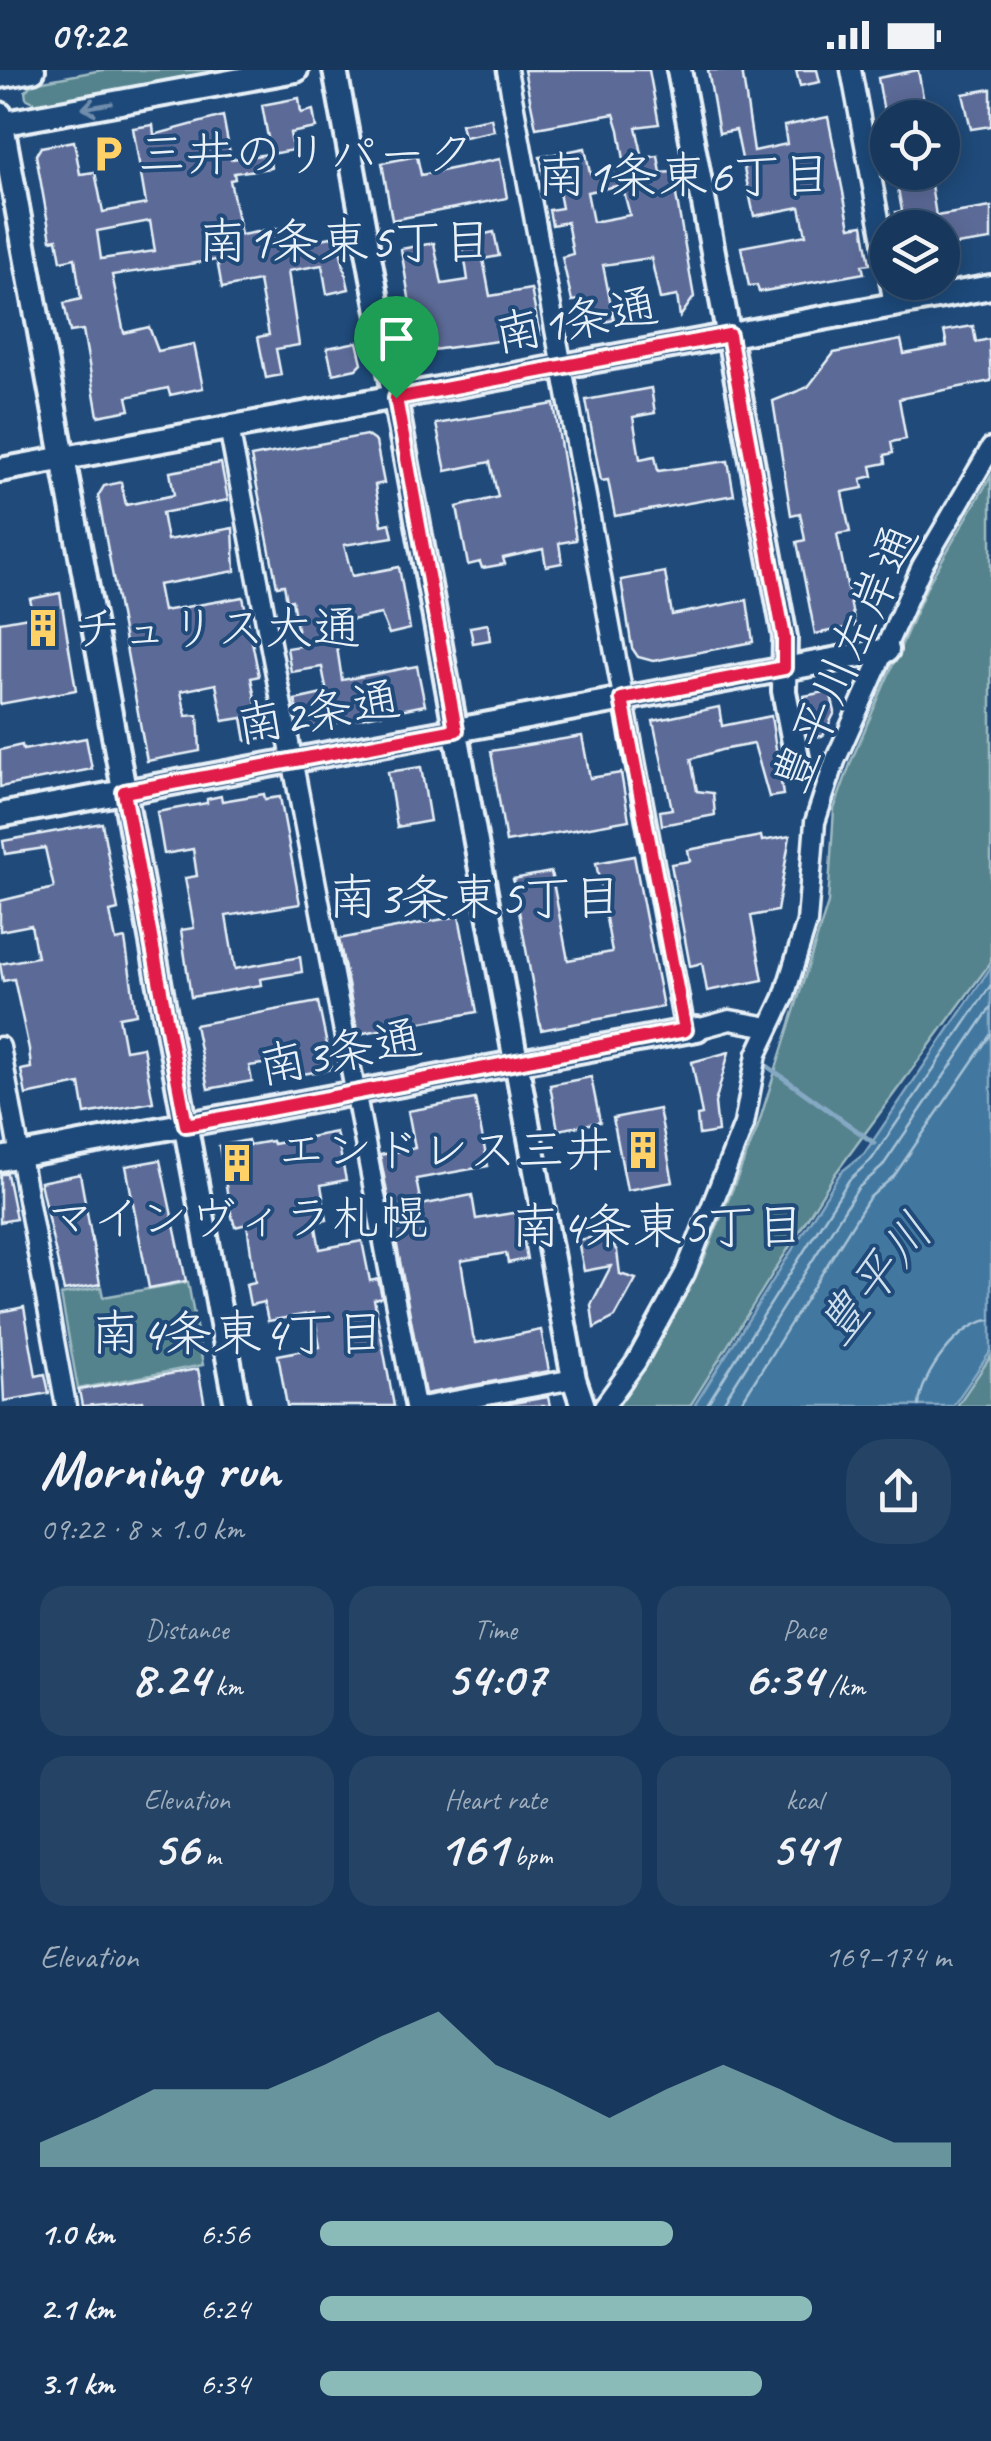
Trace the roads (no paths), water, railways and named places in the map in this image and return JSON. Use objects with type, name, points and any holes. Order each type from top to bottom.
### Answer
[{"type":"street","points":[[0,76],[33,70]]},
{"type":"street","points":[[237,1406],[1,121],[296,70]]},
{"type":"street","points":[[336,70],[574,1379],[583,1406]]},
{"type":"street","points":[[507,70],[622,699],[691,1029],[730,1020],[769,1027]]},
{"type":"street","points":[[679,70],[784,637],[784,668],[799,768]]},
{"type":"street","points":[[851,70],[877,210]]},
{"type":"street","name":"南1条通","points":[[960,289],[991,287]]},
{"type":"street","name":"南1条通","points":[[0,470],[729,335],[870,300]]},
{"type":"street","points":[[229,428],[415,1406]]},
{"type":"street","name":"豊平川左岸通","points":[[604,1406],[636,1362],[685,1273],[744,1124],[757,1054],[784,997],[807,922],[822,793],[922,566],[991,448]]},
{"type":"street","name":"南2条通","points":[[0,814],[886,650]]},
{"type":"street","name":"南3条通","points":[[10,1157],[691,1029]]},
{"type":"street","points":[[0,1047],[10,1157],[66,1406]]},
{"type":"street","points":[[427,1406],[574,1379]]},
{"type":"water","name":"豊平川","points":[[991,967],[991,1351],[953,1406],[694,1406],[841,1172],[864,1154]]},
{"type":"waterway","points":[[767,1066],[874,1143]]},
{"type":"place","name":"三井のリパーク","points":[[108,154]]},
{"type":"place","name":"チュリス大通","points":[[43,628]]},
{"type":"place","name":"エンドレス三井","points":[[643,1150]]},
{"type":"place","name":"マインヴィラ札幌","points":[[237,1163]]},
{"type":"district","name":"南1条東6丁目","points":[[684,175]]},
{"type":"district","name":"南1条東5丁目","points":[[345,241]]},
{"type":"district","name":"南3条東5丁目","points":[[475,897]]},
{"type":"district","name":"南4条東5丁目","points":[[658,1226]]},
{"type":"district","name":"南4条東4丁目","points":[[238,1333]]}]
